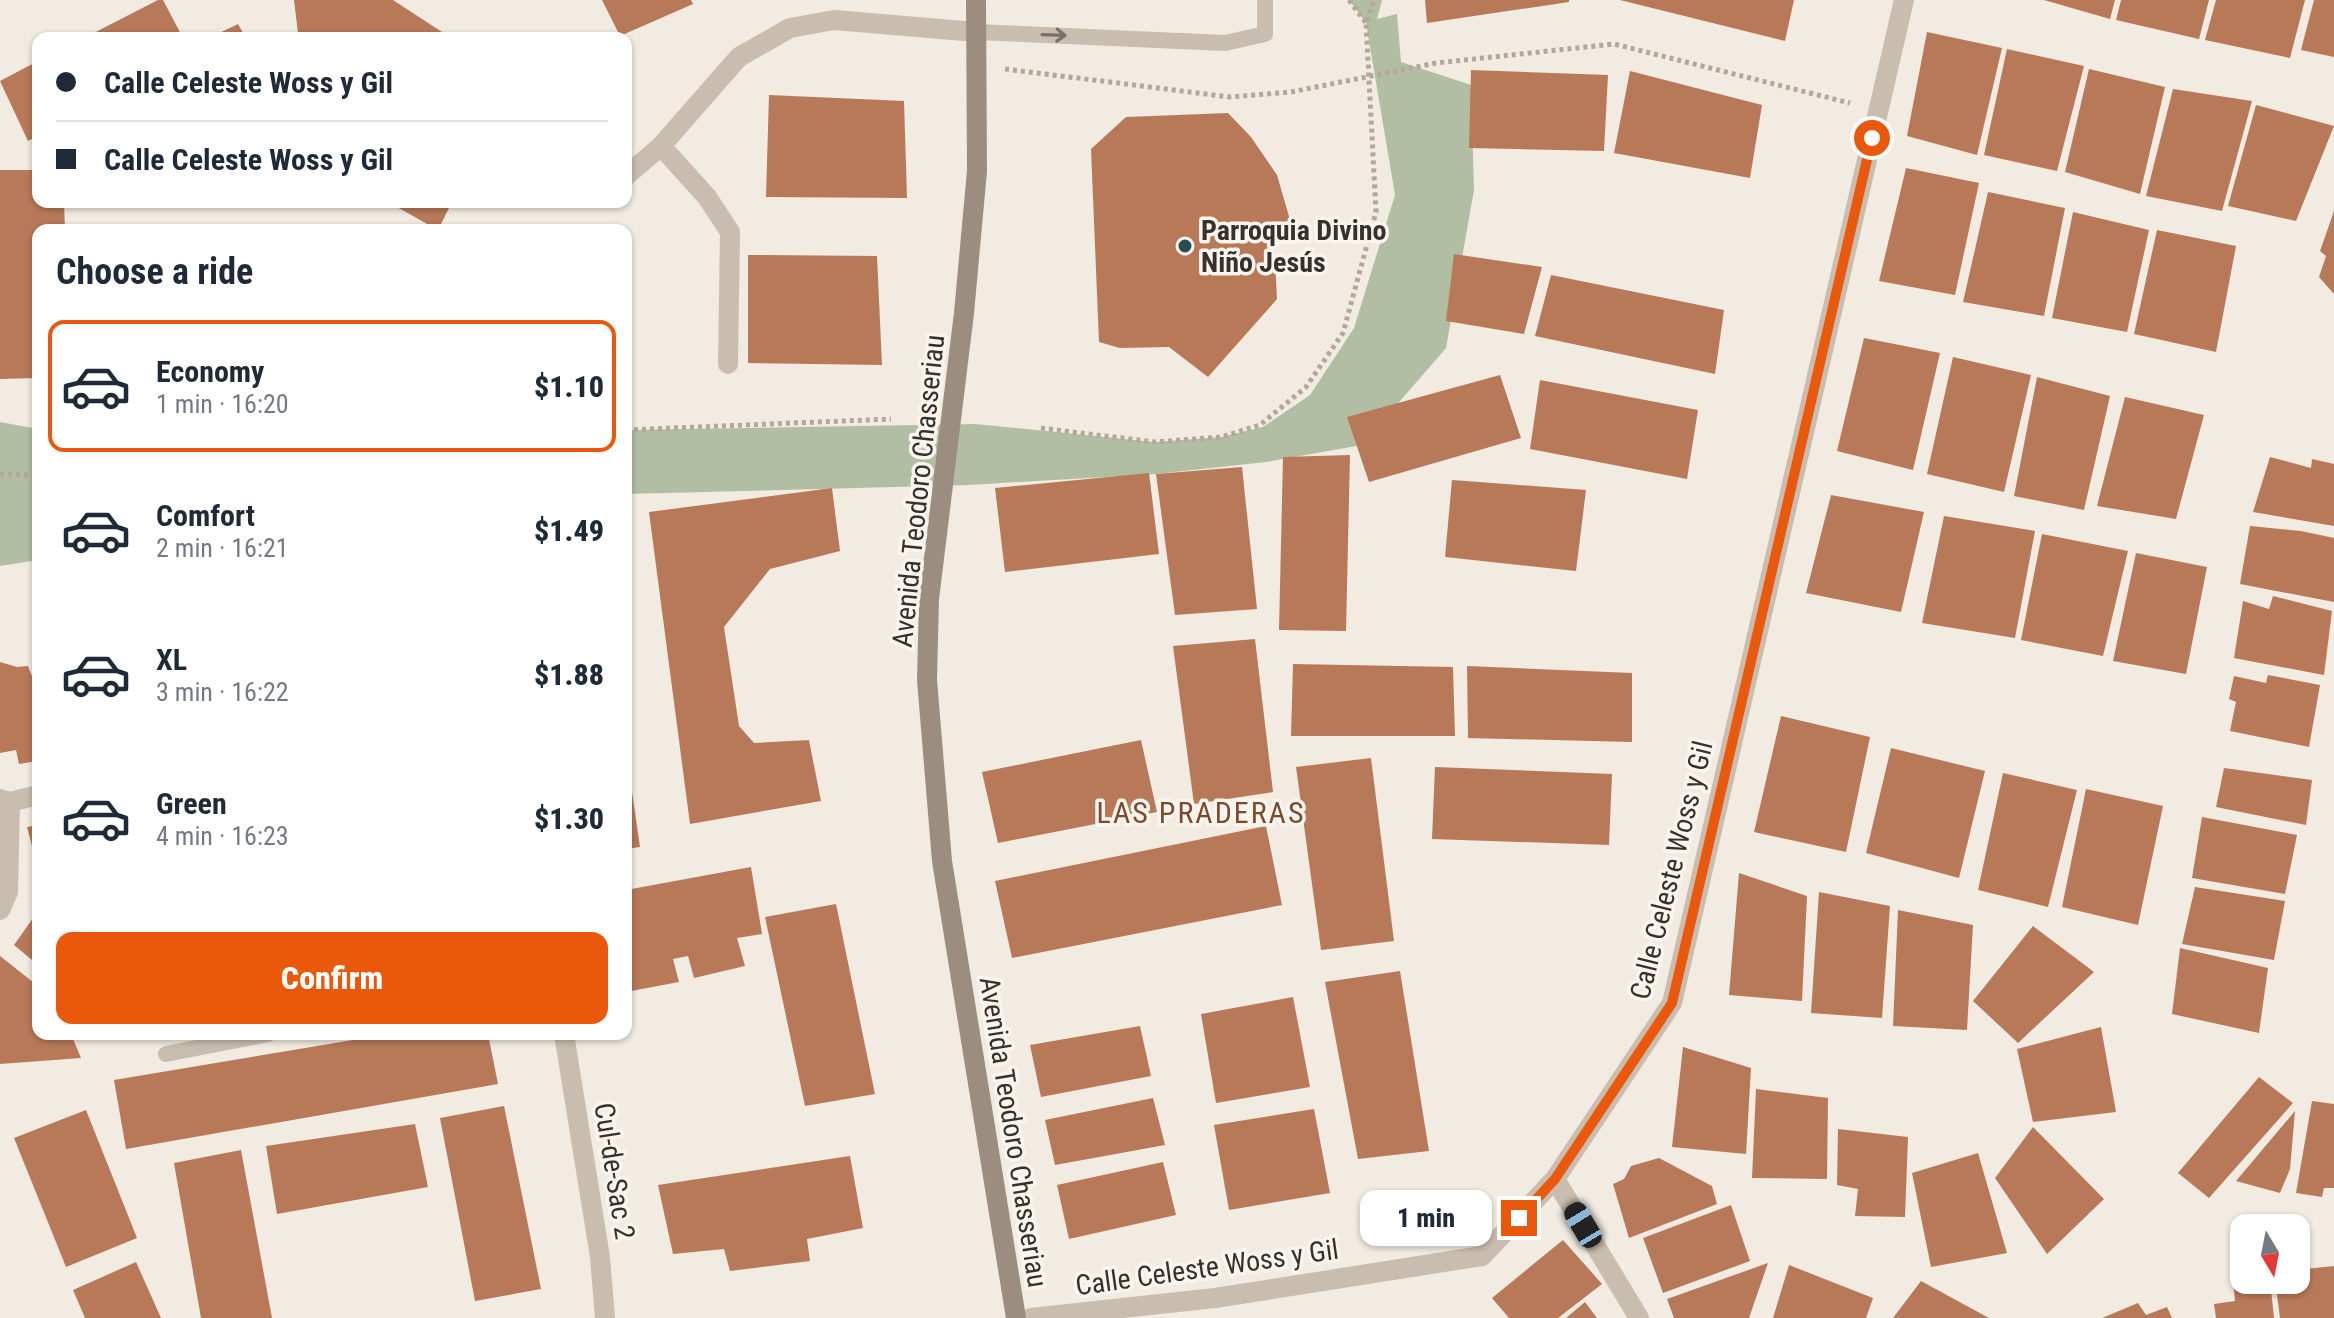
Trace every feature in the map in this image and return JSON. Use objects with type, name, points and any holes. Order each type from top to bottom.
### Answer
[{"type":"street","name":"Avenida Teodoro Chasseriau","points":[[976,0],[977,171],[964,313],[929,599],[927,680],[942,861],[1016,1318]]},
{"type":"street","name":"Calle Celeste Woss y Gil","points":[[1031,1318],[1215,1298],[1482,1256],[1555,1179],[1672,1003],[1904,0]]},
{"type":"street","points":[[632,171],[661,146],[739,57],[790,28],[834,20],[976,32]]},
{"type":"street","points":[[661,146],[707,197],[730,232],[728,364]]},
{"type":"street","points":[[0,910],[8,892],[5,800],[32,796]]},
{"type":"street","name":"Cul-de-Sac 2","points":[[565,1040],[600,1257],[605,1318]]},
{"type":"street","points":[[1555,1179],[1639,1318]]},
{"type":"lane","points":[[976,32],[1225,43],[1265,34],[1265,0]]},
{"type":"lane","points":[[166,1054],[237,1040]]},
{"type":"path","points":[[1349,0],[1366,23]]},
{"type":"path","points":[[1041,428],[1154,442],[1221,437],[1260,425],[1306,387],[1343,333],[1376,212],[1366,23],[1374,0]]},
{"type":"path","points":[[977,66],[1230,97],[1291,92],[1436,63],[1614,44],[1879,110]]},
{"type":"path","points":[[632,430],[891,419]]},
{"type":"path","points":[[0,474],[32,475]]},
{"type":"green space","points":[[1349,0],[1382,0],[1377,19],[1397,14],[1401,62],[1471,85],[1474,190],[1446,348],[1362,445],[1266,462],[1156,474],[969,485],[632,494],[632,430],[975,424],[1154,442],[1221,437],[1263,427],[1310,395],[1354,328],[1395,195],[1366,23]]},
{"type":"green space","points":[[0,422],[32,428],[32,561],[0,566]]},
{"type":"building","points":[[163,0],[180,32],[96,32]]},
{"type":"building","points":[[294,0],[393,0],[442,32],[298,32]]},
{"type":"building","points":[[602,0],[691,0],[693,4],[629,32],[618,32]]},
{"type":"building","points":[[1425,0],[1569,0],[1569,2],[1427,23]]},
{"type":"building","points":[[1620,0],[1794,0],[1785,41]]},
{"type":"building","points":[[2044,0],[2115,0],[2110,19]]},
{"type":"building","points":[[2121,0],[2209,0],[2199,39],[2116,20]]},
{"type":"building","points":[[2216,0],[2305,0],[2290,58],[2205,40]]},
{"type":"building","points":[[2314,0],[2334,0],[2334,57],[2301,50]]},
{"type":"building","points":[[238,24],[243,32],[221,32]]},
{"type":"building","points":[[1927,32],[2002,48],[1977,155],[1907,136]]},
{"type":"building","points":[[2007,49],[2084,66],[2057,171],[1984,155]]},
{"type":"building","points":[[32,64],[32,139],[28,141],[0,81]]},
{"type":"building","points":[[2089,69],[2165,87],[2140,194],[2065,172]]},
{"type":"building","points":[[1471,70],[1608,75],[1604,151],[1469,148]]},
{"type":"building","points":[[1630,71],[1762,105],[1750,178],[1614,153]]},
{"type":"building","points":[[2173,89],[2252,101],[2222,211],[2146,196]]},
{"type":"building","points":[[769,95],[904,101],[907,198],[766,197]]},
{"type":"building","points":[[2256,105],[2334,126],[2296,221],[2228,206]]},
{"type":"building","name":"Parroquia Divino Niño Jesús","points":[[1228,113],[1251,137],[1277,175],[1295,237],[1274,240],[1277,299],[1208,377],[1169,347],[1120,348],[1099,342],[1091,149],[1126,117]]},
{"type":"building","points":[[1906,168],[1979,183],[1955,295],[1879,281]]},
{"type":"building","points":[[0,170],[32,170],[32,208],[64,208],[65,224],[32,224],[32,378],[0,379]]},
{"type":"building","points":[[1988,192],[2065,208],[2044,316],[1963,302]]},
{"type":"building","points":[[399,208],[449,208],[441,224],[427,224]]},
{"type":"building","points":[[2334,211],[2334,294],[2319,277],[2326,256],[2320,251]]},
{"type":"building","points":[[2073,212],[2149,230],[2127,332],[2052,318]]},
{"type":"building","points":[[2157,230],[2236,246],[2216,352],[2134,334]]},
{"type":"building","points":[[1454,254],[1542,267],[1524,334],[1446,321]]},
{"type":"building","points":[[748,255],[877,256],[882,365],[748,363]]},
{"type":"building","points":[[1551,275],[1724,310],[1715,374],[1535,336]]},
{"type":"building","points":[[1864,338],[1940,353],[1913,470],[1837,451]]},
{"type":"building","points":[[1953,357],[2031,375],[2004,492],[1927,474]]},
{"type":"building","points":[[1500,375],[1521,438],[1369,482],[1347,417]]},
{"type":"building","points":[[2037,377],[2110,396],[2084,510],[2014,496]]},
{"type":"building","points":[[1540,380],[1698,410],[1687,479],[1530,449]]},
{"type":"building","points":[[2125,397],[2204,415],[2176,519],[2097,506]]},
{"type":"building","points":[[1350,455],[1346,631],[1279,630],[1283,457]]},
{"type":"building","points":[[2270,457],[2311,468],[2312,459],[2334,464],[2334,526],[2253,512]]},
{"type":"building","points":[[1242,467],[1257,609],[1175,615],[1156,474]]},
{"type":"building","points":[[1149,473],[1159,554],[1005,572],[995,488]]},
{"type":"building","points":[[1452,480],[1586,490],[1576,571],[1445,557]]},
{"type":"building","points":[[832,488],[840,551],[770,569],[724,627],[739,726],[754,743],[809,740],[821,801],[690,824],[649,512]]},
{"type":"building","points":[[1831,495],[1924,512],[1901,612],[1806,593]]},
{"type":"building","points":[[1944,516],[2035,531],[2015,638],[1922,623]]},
{"type":"building","points":[[2250,526],[2334,538],[2334,602],[2240,584]]},
{"type":"building","points":[[2042,534],[2128,551],[2103,656],[2021,640]]},
{"type":"building","points":[[2136,553],[2207,567],[2186,674],[2113,661]]},
{"type":"building","points":[[2273,596],[2332,611],[2324,675],[2234,658],[2243,601],[2269,609]]},
{"type":"building","points":[[1255,639],[1273,792],[1194,804],[1173,646]]},
{"type":"building","points":[[0,662],[17,667],[28,666],[32,676],[32,762],[19,764],[16,750],[0,753]]},
{"type":"building","points":[[1293,664],[1453,667],[1455,736],[1291,736]]},
{"type":"building","points":[[1467,666],[1632,673],[1632,742],[1468,738]]},
{"type":"building","points":[[2268,675],[2320,685],[2309,747],[2230,731],[2236,702],[2229,699],[2234,676],[2266,683]]},
{"type":"building","points":[[1781,716],[1870,737],[1846,852],[1754,832]]},
{"type":"building","points":[[1141,740],[1157,812],[998,843],[982,772]]},
{"type":"building","points":[[1891,748],[1985,771],[1959,878],[1866,853]]},
{"type":"building","points":[[1371,758],[1394,941],[1321,950],[1296,767]]},
{"type":"building","points":[[1435,767],[1612,774],[1609,845],[1432,839]]},
{"type":"building","points":[[2224,768],[2312,780],[2306,825],[2216,807]]},
{"type":"building","points":[[2003,773],[2077,790],[2048,907],[1978,890]]},
{"type":"building","points":[[2086,789],[2163,806],[2138,925],[2062,907]]},
{"type":"building","points":[[632,792],[640,847],[632,848]]},
{"type":"building","points":[[2202,817],[2297,835],[2285,894],[2192,878]]},
{"type":"building","points":[[32,826],[32,846],[27,827]]},
{"type":"building","points":[[1266,826],[1282,905],[1012,958],[995,881]]},
{"type":"building","points":[[751,867],[762,934],[737,938],[745,966],[694,978],[688,956],[673,959],[679,982],[632,991],[632,889]]},
{"type":"building","points":[[1739,873],[1807,896],[1802,1001],[1729,995]]},
{"type":"building","points":[[2195,887],[2285,901],[2274,960],[2182,944]]},
{"type":"building","points":[[1819,892],[1890,906],[1882,1018],[1811,1013]]},
{"type":"building","points":[[836,904],[875,1094],[805,1106],[765,917]]},
{"type":"building","points":[[1898,910],[1973,925],[1967,1030],[1893,1026]]},
{"type":"building","points":[[32,920],[32,960],[14,945]]},
{"type":"building","points":[[2033,926],[2094,972],[2018,1043],[1973,1001]]},
{"type":"building","points":[[2180,948],[2268,968],[2259,1033],[2172,1014]]},
{"type":"building","points":[[0,956],[32,981],[32,1040],[74,1040],[81,1058],[0,1064]]},
{"type":"building","points":[[1400,971],[1429,1151],[1358,1159],[1325,982]]},
{"type":"building","points":[[1293,997],[1310,1087],[1216,1103],[1201,1014]]},
{"type":"building","points":[[1140,1026],[1151,1076],[1041,1097],[1030,1045]]},
{"type":"building","points":[[2101,1027],[2116,1112],[2033,1122],[2017,1049]]},
{"type":"building","points":[[353,1040],[489,1040],[498,1084],[126,1149],[114,1080]]},
{"type":"building","points":[[1683,1047],[1751,1068],[1746,1154],[1672,1147]]},
{"type":"building","points":[[2259,1077],[2293,1103],[2209,1198],[2178,1173]]},
{"type":"building","points":[[1756,1089],[1828,1098],[1827,1179],[1752,1178]]},
{"type":"building","points":[[1153,1098],[1165,1145],[1055,1165],[1045,1120]]},
{"type":"building","points":[[2312,1101],[2334,1104],[2334,1188],[2324,1188],[2322,1197],[2296,1193]]},
{"type":"building","points":[[504,1106],[541,1289],[475,1301],[440,1118]]},
{"type":"building","points":[[1314,1109],[1330,1193],[1229,1210],[1214,1125]]},
{"type":"building","points":[[86,1110],[137,1238],[66,1267],[14,1138]]},
{"type":"building","points":[[2295,1111],[2290,1169],[2280,1193],[2236,1181]]},
{"type":"building","points":[[415,1124],[428,1187],[277,1214],[266,1146]]},
{"type":"building","points":[[2033,1127],[2104,1199],[2047,1254],[1995,1178]]},
{"type":"building","points":[[1838,1129],[1908,1137],[1905,1217],[1855,1216],[1858,1189],[1837,1185]]},
{"type":"building","points":[[241,1150],[272,1318],[201,1318],[174,1163]]},
{"type":"building","points":[[1978,1153],[2007,1253],[1931,1267],[1912,1173]]},
{"type":"building","points":[[850,1156],[863,1228],[807,1239],[810,1261],[730,1271],[724,1249],[673,1254],[658,1185]]},
{"type":"building","points":[[1659,1158],[1712,1186],[1717,1204],[1629,1238],[1613,1184],[1624,1179],[1631,1166]]},
{"type":"building","points":[[1163,1162],[1176,1215],[1069,1239],[1057,1185]]},
{"type":"building","points":[[1731,1205],[1750,1261],[1663,1293],[1643,1238]]},
{"type":"building","points":[[1563,1240],[1602,1284],[1558,1318],[1509,1318],[1492,1298]]},
{"type":"building","points":[[136,1262],[161,1318],[85,1318],[73,1290]]},
{"type":"building","points":[[1768,1263],[1749,1318],[1674,1318],[1667,1299]]},
{"type":"building","points":[[1789,1265],[1873,1298],[1866,1318],[1773,1318]]},
{"type":"building","points":[[2334,1266],[2334,1318],[2280,1318],[2277,1294],[2310,1294],[2310,1269]]},
{"type":"building","points":[[1921,1281],[1989,1318],[1893,1318]]},
{"type":"building","points":[[2234,1294],[2271,1294],[2274,1318],[2216,1318],[2214,1304],[2235,1301]]},
{"type":"building","points":[[1585,1302],[1597,1318],[1566,1318]]},
{"type":"building","points":[[2138,1303],[2146,1315],[2167,1307],[2172,1318],[2102,1318]]},
{"type":"place","name":"Parroquia Divino Niño Jesús","points":[[1185,246]]},
{"type":"district","name":"LAS PRADERAS","points":[[1201,813]]},
{"type":"route","points":[[1519,1218],[1555,1179],[1672,1003],[1872,138]]}]
